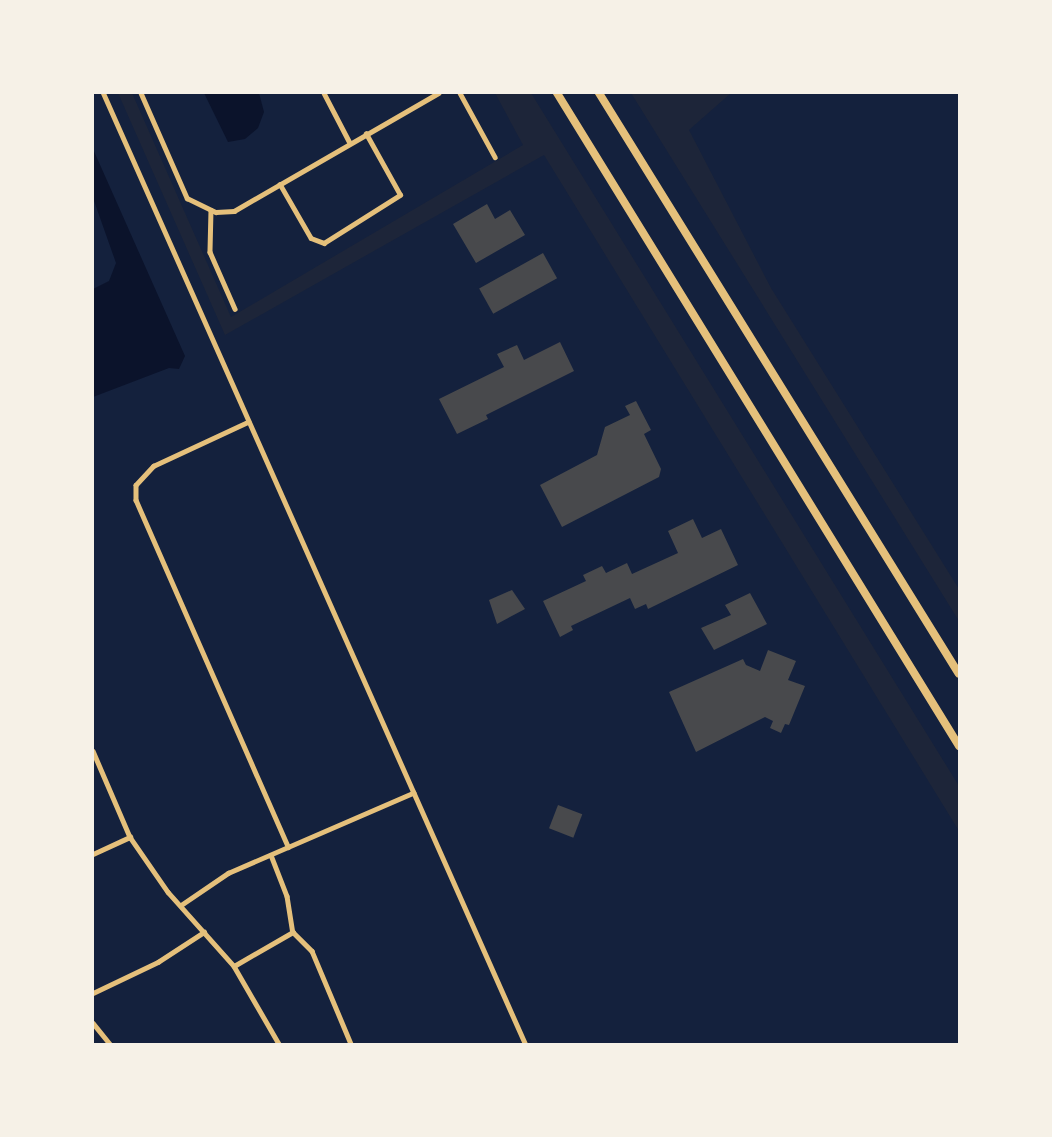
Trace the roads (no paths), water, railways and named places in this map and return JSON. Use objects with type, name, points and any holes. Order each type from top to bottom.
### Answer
[{"type":"highway","points":[[557,93],[959,746]]},
{"type":"highway","points":[[600,93],[959,674]]},
{"type":"street","points":[[103,93],[524,1044]]},
{"type":"street","points":[[141,93],[187,198],[211,210],[234,211],[438,93]]},
{"type":"street","points":[[324,93],[350,143]]},
{"type":"street","points":[[460,93],[495,157]]},
{"type":"street","points":[[280,184],[312,238],[324,243],[400,195],[366,134]]},
{"type":"street","points":[[211,210],[210,252],[235,309]]},
{"type":"street","points":[[249,422],[154,466],[136,485],[136,500],[288,848]]},
{"type":"street","points":[[93,751],[130,837],[181,905],[234,966],[279,1044]]},
{"type":"street","points":[[181,905],[228,873],[413,793]]},
{"type":"street","points":[[93,854],[130,837]]},
{"type":"street","points":[[271,855],[288,896],[293,932],[312,951],[351,1044]]},
{"type":"street","points":[[93,993],[158,962],[204,932]]},
{"type":"street","points":[[234,966],[293,932]]},
{"type":"street","points":[[93,1023],[110,1044]]}]
